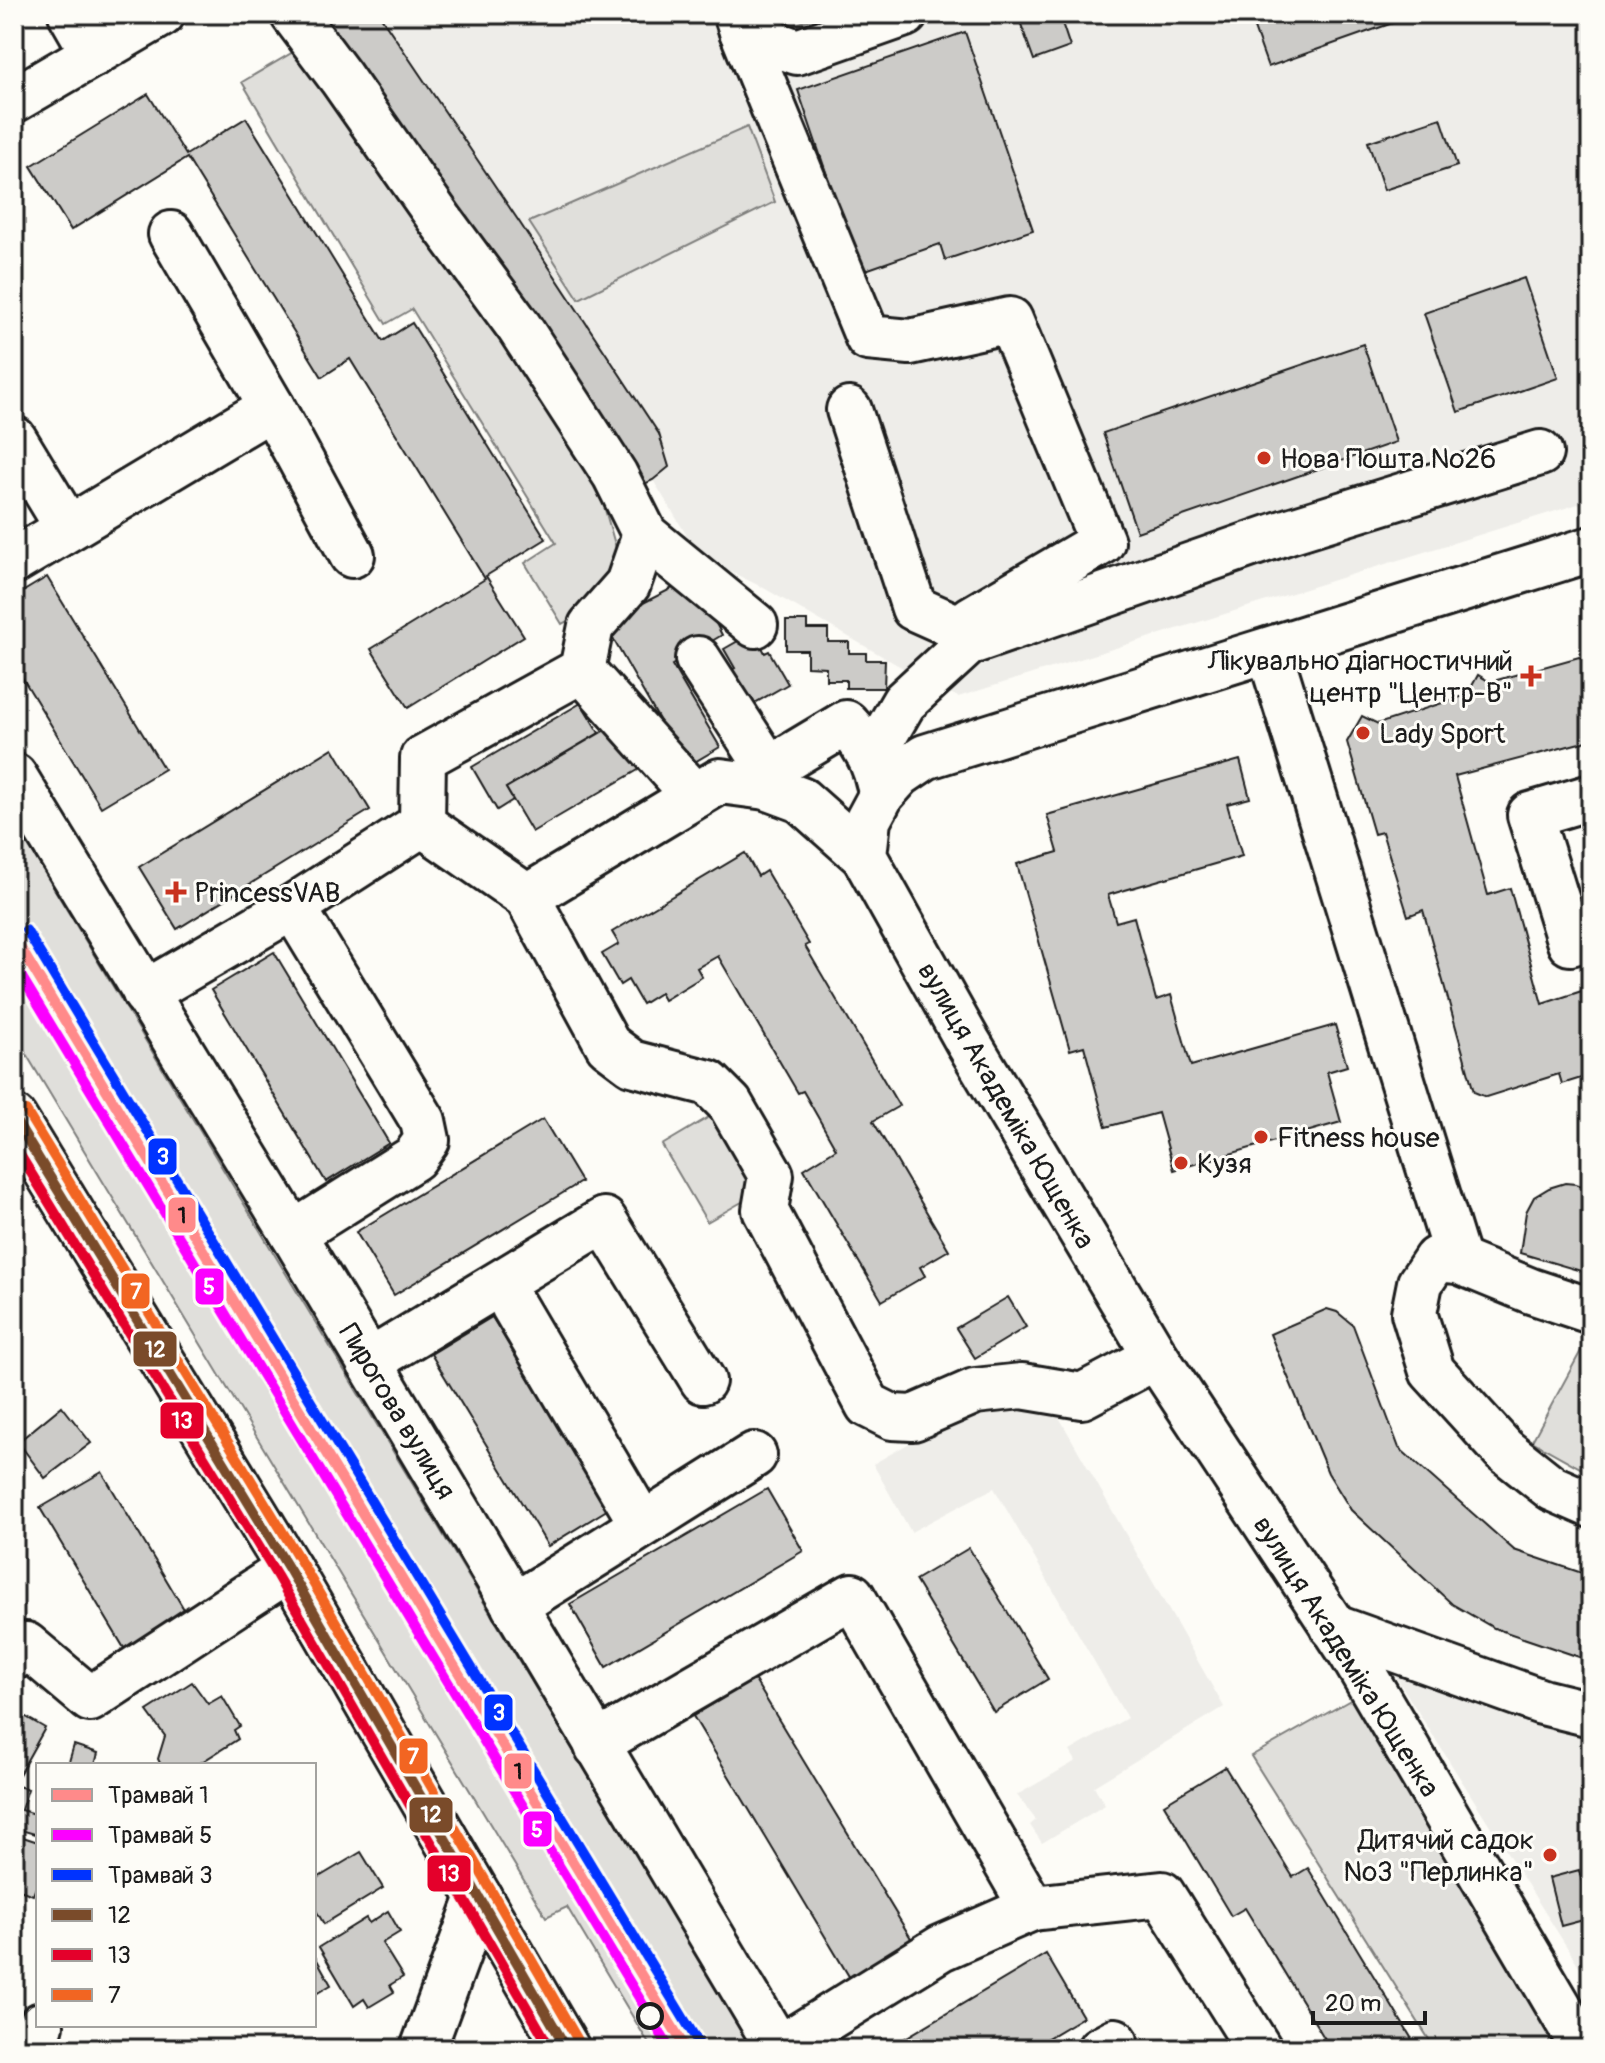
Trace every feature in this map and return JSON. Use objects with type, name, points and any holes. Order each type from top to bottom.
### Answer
[{"type":"street","points":[[71,14],[94,54]]},
{"type":"street","points":[[14,100],[162,14]]},
{"type":"street","points":[[293,14],[519,327],[615,475],[645,535],[755,625]]},
{"type":"street","points":[[739,22],[797,52],[905,14]]},
{"type":"street","points":[[739,22],[868,338],[910,342],[1010,320],[1102,542],[971,619],[969,638]]},
{"type":"street","points":[[171,234],[272,407],[352,555]]},
{"type":"street","points":[[14,561],[272,407]]},
{"type":"street","points":[[849,410],[914,608],[969,638]]},
{"type":"street","points":[[14,439],[68,528]]},
{"type":"street","points":[[864,856],[868,820],[886,733],[904,702],[969,638],[1289,531],[1540,453]]},
{"type":"street","points":[[422,824],[423,758],[582,670],[591,626],[628,584],[645,535]]},
{"type":"street","points":[[878,781],[900,774],[925,757],[1591,549]]},
{"type":"street","points":[[1269,650],[1458,1261]]},
{"type":"street","points":[[698,659],[760,755],[776,765],[846,723],[860,738],[878,781]]},
{"type":"street","points":[[582,670],[695,796]]},
{"type":"street","name":"Пирогова вулиця","points":[[14,776],[293,1234],[779,2049]]},
{"type":"street","name":"вулиця Академіка Ющенка","points":[[527,897],[720,781],[766,787],[801,800],[864,856],[968,1042],[1156,1357],[1353,1656],[1584,2049]]},
{"type":"street","points":[[1591,797],[1530,815],[1570,943],[1591,937]]},
{"type":"street","points":[[422,824],[527,897],[608,1045],[632,1063],[709,1083],[730,1104],[771,1175],[765,1210],[868,1405],[892,1417],[913,1418],[975,1391],[1022,1386],[1082,1396],[1156,1357]]},
{"type":"street","points":[[145,993],[293,907],[422,824]]},
{"type":"street","points":[[293,907],[423,1121],[427,1140],[414,1158],[293,1234]]},
{"type":"street","points":[[14,1118],[289,1569],[567,2049]]},
{"type":"street","points":[[369,1362],[604,1220],[703,1381]]},
{"type":"street","points":[[1591,1311],[1458,1261],[1436,1259],[1420,1283],[1414,1313],[1432,1371],[1504,1450],[1552,1488],[1591,1505]]},
{"type":"street","points":[[513,1305],[642,1524]]},
{"type":"street","points":[[514,1606],[754,1455]]},
{"type":"street","points":[[14,1657],[26,1645],[90,1699],[289,1569]]},
{"type":"street","points":[[597,1746],[852,1596],[1032,1908]]},
{"type":"street","points":[[1333,1627],[1542,1702],[1591,1714]]},
{"type":"street","points":[[779,2049],[941,1948],[1032,1908],[1162,1894],[1259,2049]]},
{"type":"street","points":[[423,2049],[479,1897]]},
{"type":"street","points":[[32,2049],[40,2027]]},
{"type":"shaded area","points":[[379,14],[1591,14],[1591,500],[958,697],[762,587],[700,557],[653,480],[669,467]]},
{"type":"shaded area","points":[[756,14],[825,14],[786,28]]},
{"type":"shaded area","points":[[300,48],[498,313],[600,492],[616,548],[613,580],[592,608],[562,624],[525,563],[556,543],[412,309],[386,324],[242,82]]},
{"type":"shaded area","points":[[747,127],[775,202],[579,299],[529,222]]},
{"type":"shaded area","points":[[14,822],[753,2049],[652,2049],[567,1907],[546,1917],[14,1034]]},
{"type":"shaded area","points":[[716,1113],[761,1191],[707,1222],[662,1145]]},
{"type":"shaded area","points":[[1583,1347],[1591,1351],[1591,1474],[1532,1441]]},
{"type":"shaded area","points":[[1047,1396],[1224,1707],[1094,1786],[1105,1805],[1042,1843],[1030,1825],[1036,1820],[1017,1795],[1076,1761],[1070,1751],[1127,1718],[994,1488],[911,1532],[873,1464],[990,1397]]},
{"type":"shaded area","name":"Дитячий садок №3 \"Перлинка\"","points":[[1389,1666],[1591,1726],[1591,1985]]},
{"type":"shaded area","points":[[1354,1698],[1559,2049],[1435,2049],[1251,1756]]},
{"type":"building","points":[[315,14],[379,14],[659,434],[669,467],[653,480],[636,488]]},
{"type":"building","points":[[991,14],[1059,14],[1070,47],[1034,60],[1018,16],[995,24]]},
{"type":"building","points":[[1249,14],[1418,14],[1268,67]]},
{"type":"building","points":[[965,32],[1033,230],[945,260],[940,244],[860,272],[798,90]]},
{"type":"building","points":[[148,94],[186,155],[246,118],[383,341],[412,323],[546,539],[486,576],[524,636],[408,708],[371,649],[485,579],[350,359],[322,377],[187,158],[71,230],[31,166]]},
{"type":"building","points":[[1441,118],[1457,166],[1384,190],[1368,142]]},
{"type":"building","points":[[1524,278],[1558,378],[1458,412],[1424,313]]},
{"type":"building","points":[[1363,344],[1396,442],[1137,532],[1103,433]]},
{"type":"building","points":[[47,577],[164,769],[101,807],[14,664],[14,597]]},
{"type":"building","points":[[692,578],[722,635],[672,665],[720,747],[686,767],[604,623]]},
{"type":"building","points":[[786,621],[807,621],[807,629],[828,629],[828,642],[849,642],[849,653],[866,653],[866,660],[885,660],[884,688],[846,688],[846,680],[826,680],[826,667],[807,666],[807,650],[786,650]]},
{"type":"building","points":[[754,632],[788,684],[746,708],[727,672],[735,668],[724,649]]},
{"type":"building","points":[[1579,657],[1591,662],[1591,740],[1455,776],[1488,895],[1510,888],[1542,1004],[1591,988],[1591,1075],[1562,1084],[1559,1074],[1486,1097],[1474,1092],[1423,910],[1408,916],[1382,832],[1374,834],[1347,742],[1362,716],[1378,724],[1467,695],[1478,675],[1490,682]]},
{"type":"building","points":[[581,703],[599,733],[506,788],[513,800],[497,810],[472,767]]},
{"type":"building","points":[[619,722],[645,766],[532,832],[506,788]]},
{"type":"building","points":[[333,748],[370,810],[177,929],[139,867]]},
{"type":"building","points":[[1240,760],[1250,798],[1227,804],[1242,856],[1108,895],[1116,922],[1134,917],[1156,1000],[1171,995],[1191,1066],[1335,1025],[1347,1066],[1327,1072],[1341,1122],[1174,1170],[1158,1113],[1106,1127],[1084,1046],[1070,1050],[1017,864],[1058,852],[1047,815]]},
{"type":"building","points":[[745,853],[758,876],[766,871],[809,944],[805,946],[899,1106],[873,1121],[949,1250],[920,1267],[925,1276],[882,1301],[804,1169],[836,1149],[803,1091],[798,1093],[718,956],[697,968],[702,977],[664,1000],[660,993],[642,1004],[628,980],[620,985],[602,954],[619,944],[612,932]]},
{"type":"building","points":[[274,952],[389,1143],[326,1182],[211,990]]},
{"type":"building","points":[[543,1119],[581,1182],[394,1295],[356,1232]]},
{"type":"building","points":[[1565,1183],[1591,1189],[1591,1274],[1520,1253],[1526,1212],[1534,1197]]},
{"type":"building","points":[[1008,1297],[1026,1327],[975,1358],[956,1328]]},
{"type":"building","points":[[1327,1309],[1337,1312],[1353,1325],[1399,1448],[1514,1550],[1591,1576],[1591,1661],[1494,1628],[1452,1604],[1351,1510],[1328,1473],[1270,1334]]},
{"type":"building","points":[[492,1317],[610,1508],[548,1546],[431,1354]]},
{"type":"building","points":[[62,1406],[91,1443],[45,1478],[18,1442]]},
{"type":"building","points":[[102,1472],[194,1626],[133,1663],[40,1508]]},
{"type":"building","points":[[767,1489],[803,1551],[606,1667],[570,1604]]},
{"type":"building","points":[[969,1548],[1048,1679],[994,1712],[915,1580]]},
{"type":"building","points":[[754,1679],[912,1940],[850,1978],[693,1716]]},
{"type":"building","points":[[192,1682],[208,1704],[222,1696],[240,1726],[234,1730],[238,1739],[200,1763],[160,1763],[158,1759],[165,1736],[147,1711]]},
{"type":"building","points":[[14,1710],[45,1728],[17,1778],[14,1776]]},
{"type":"building","points":[[74,1745],[98,1753],[96,1763],[69,1763]]},
{"type":"building","points":[[1225,1767],[1293,1877],[1308,1868],[1418,2049],[1331,2049],[1245,1908],[1231,1916],[1164,1804]]},
{"type":"building","points":[[14,1785],[28,1789],[21,1810],[36,1814],[36,1834],[14,1828]]},
{"type":"building","points":[[14,1834],[36,1841],[36,1887],[33,1895],[14,1888]]},
{"type":"building","points":[[361,1852],[383,1888],[324,1924],[316,1910],[316,1879]]},
{"type":"building","points":[[1579,1870],[1591,1918],[1561,1926],[1549,1878]]},
{"type":"building","points":[[388,1911],[400,1932],[382,1943],[403,1977],[390,1985],[394,1992],[369,2007],[364,1999],[354,2006],[319,1947],[366,1918],[369,1923]]},
{"type":"building","points":[[1046,1954],[1083,2017],[1029,2049],[887,2049]]},
{"type":"building","points":[[316,1958],[331,1985],[316,1994]]},
{"type":"tram line","name":"3","points":[[26,930],[698,2042]]},
{"type":"tram line","name":"1","points":[[14,937],[686,2049]]},
{"type":"tram line","name":"5","points":[[14,964],[670,2049]]},
{"type":"transit line","name":"7","points":[[26,1111],[301,1562],[579,2042]]},
{"type":"transit line","name":"12","points":[[14,1118],[289,1569],[567,2049]]},
{"type":"transit line","name":"13","points":[[14,1145],[277,1576],[551,2049]]},
{"type":"place","name":"Нова Пошта №26","points":[[1264,458]]},
{"type":"place","name":"Лікувально діагностичний центр \"Центр-В\"","points":[[1531,676]]},
{"type":"place","name":"Lady Sport","points":[[1363,733]]},
{"type":"place","name":"PrincessVAB","points":[[176,892]]},
{"type":"place","name":"Fitness house","points":[[1261,1137]]},
{"type":"place","name":"Кузя","points":[[1181,1163]]},
{"type":"place","name":"Дитячий садок №3 \"Перлинка\"","points":[[1550,1855]]}]
